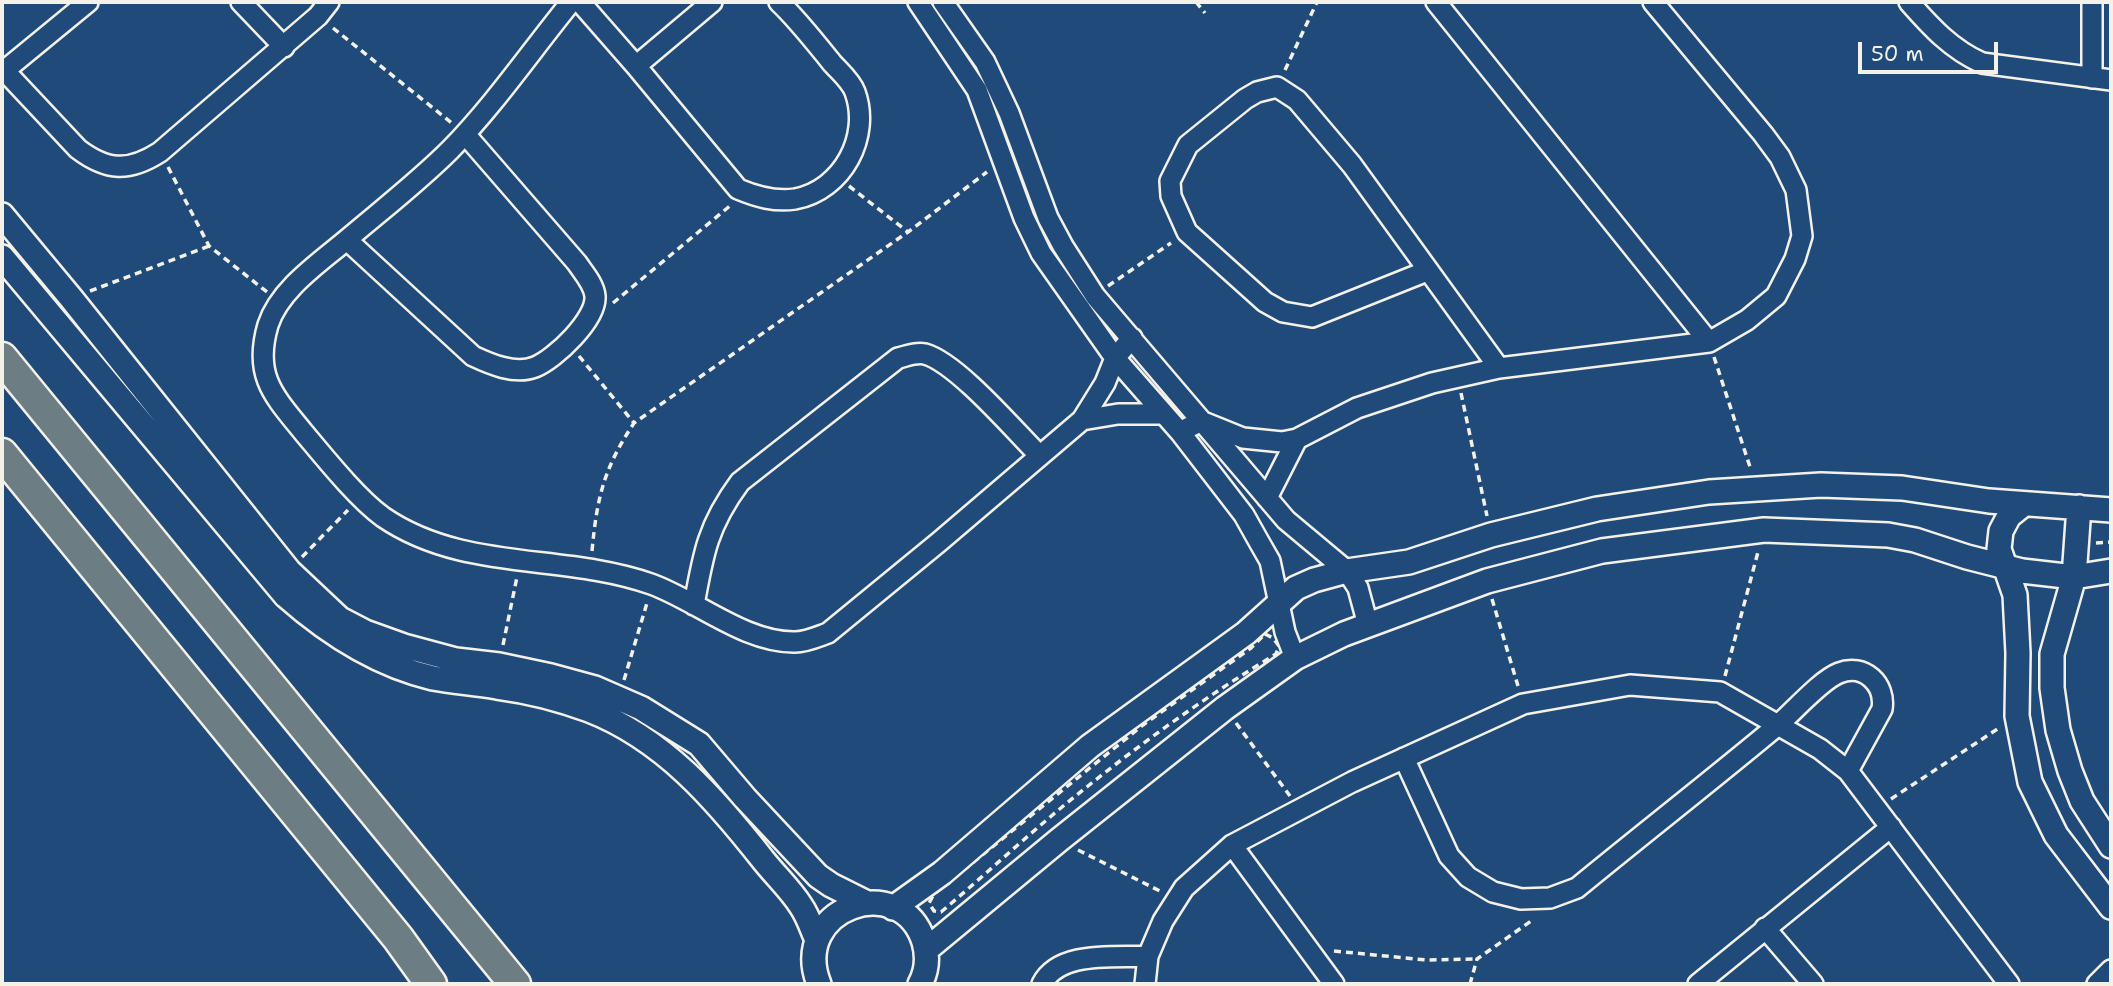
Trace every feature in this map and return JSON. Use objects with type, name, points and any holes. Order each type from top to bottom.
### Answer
[{"type":"main road","points":[[2,358],[515,984]]},
{"type":"main road","points":[[2,454],[389,927],[432,984]]},
{"type":"street","points":[[88,2],[3,69],[78,149],[109,166],[145,162],[160,152],[284,47],[324,9]]},
{"type":"street","points":[[241,2],[284,47]]},
{"type":"street","points":[[571,2],[517,74],[465,134],[448,152],[305,274],[281,303],[269,323],[262,360],[265,379],[272,394],[361,496],[382,516],[441,545],[471,553],[590,569],[652,584],[750,631],[773,639],[795,642],[828,633],[1082,420],[1105,383],[1115,358],[1132,338]]},
{"type":"street","points":[[580,2],[738,189],[757,197],[776,200],[797,199],[816,192],[837,176],[846,166],[855,148],[860,128],[854,88],[779,2]]},
{"type":"street","points":[[636,66],[712,2]]},
{"type":"street","points":[[918,2],[977,90],[1024,218],[1041,253],[1115,358],[1180,432],[1244,515],[1270,561],[1285,632],[1295,658]]},
{"type":"street","points":[[943,2],[985,62],[1009,113],[1048,218],[1095,296],[1286,520],[1347,571],[1358,588],[1368,625]]},
{"type":"street","points":[[1436,2],[1709,342]]},
{"type":"street","points":[[1180,432],[1201,421],[1244,438],[1282,442],[1297,439],[1357,408],[1432,383],[1499,368],[1709,342],[1747,320],[1776,296],[1802,236],[1796,190],[1780,158],[1763,134],[1653,2]]},
{"type":"street","points":[[1909,2],[1941,38],[1964,55],[1982,63],[2102,79],[2092,2]]},
{"type":"street","points":[[1427,271],[1312,317],[1283,312],[1265,302],[1188,232],[1171,196],[1170,181],[1188,145],[1245,99],[1269,88],[1277,88],[1297,100],[1352,165],[1499,368]]},
{"type":"street","points":[[347,240],[473,356],[492,365],[513,369],[534,368],[569,343],[591,315],[595,296],[589,281],[577,263],[465,134]]},
{"type":"street","points":[[2,215],[289,571],[340,619],[365,632],[404,646],[456,660],[499,665],[596,688],[663,720],[699,744],[805,864],[831,885],[867,903],[893,908],[915,925],[926,950],[926,965],[920,984]]},
{"type":"street","points":[[2,257],[286,596],[311,618],[358,648],[399,667],[442,679],[537,695],[588,710],[624,726],[688,772],[802,906],[817,940]]},
{"type":"street","points":[[694,605],[709,533],[722,506],[740,482],[898,358],[925,354],[952,370],[1039,455]]},
{"type":"street","points":[[1082,420],[1118,414],[1164,414]]},
{"type":"street","points":[[1267,498],[1297,439]]},
{"type":"street","points":[[893,908],[942,873],[1090,746],[1246,633],[1280,600],[1305,584],[1347,571],[1409,562],[1490,535],[1597,509],[1709,492],[1821,485],[1902,488],[2024,505],[2111,510]]},
{"type":"street","points":[[2024,505],[2009,516],[2001,531],[1999,549],[2015,595],[2018,619],[2017,716],[2030,782],[2056,835],[2111,907]]},
{"type":"street","points":[[2079,507],[2074,576],[2052,654],[2052,688],[2058,730],[2082,801],[2111,846]]},
{"type":"street","points":[[1258,540],[1286,520]]},
{"type":"street","points":[[926,950],[1225,708],[1295,658],[1344,634],[1487,581],[1602,551],[1764,530],[1888,535],[1915,540],[2022,571],[2074,576],[2111,571]]},
{"type":"street","points":[[1404,758],[1449,856],[1468,877],[1493,892],[1521,899],[1550,898],[1577,888],[1838,673],[1851,670],[1866,673],[1875,680],[1884,697],[1882,709],[1848,771]]},
{"type":"street","points":[[1145,984],[1148,956],[1163,920],[1184,888],[1232,845],[1352,782],[1523,704],[1630,685],[1720,692],[1779,723],[1848,771],[2009,984]]},
{"type":"street","points":[[1699,984],[1891,827]]},
{"type":"street","points":[[1232,845],[1334,984]]},
{"type":"street","points":[[813,981],[817,940],[832,918],[842,910],[867,903]]},
{"type":"street","points":[[1765,928],[1813,984]]},
{"type":"street","points":[[1042,984],[1055,967],[1068,961],[1148,956]]},
{"type":"street","points":[[2097,984],[2111,970]]},
{"type":"path","points":[[1196,2],[1205,13]]},
{"type":"path","points":[[1277,88],[1317,2]]},
{"type":"path","points":[[324,9],[465,134]]},
{"type":"path","points":[[160,152],[209,246],[281,303]]},
{"type":"path","points":[[590,569],[595,518],[602,484],[615,452],[634,424],[908,232],[1003,161]]},
{"type":"path","points":[[837,176],[908,232]]},
{"type":"path","points":[[612,303],[746,193]]},
{"type":"path","points":[[1095,296],[1188,232]]},
{"type":"path","points":[[71,298],[209,246]]},
{"type":"path","points":[[1709,342],[1757,488]]},
{"type":"path","points":[[569,343],[634,424]]},
{"type":"path","points":[[1458,377],[1490,535]]},
{"type":"path","points":[[289,571],[361,496]]},
{"type":"path","points":[[1720,692],[1764,530]]},
{"type":"path","points":[[499,665],[520,561]]},
{"type":"path","points":[[1487,581],[1523,704]]},
{"type":"path","points":[[619,697],[652,584]]},
{"type":"path","points":[[1265,634],[1273,638],[1279,646],[1276,654],[1264,661],[1158,731],[1085,788],[941,912],[934,911],[929,903],[934,894],[1143,725],[1234,662],[1265,634]]},
{"type":"path","points":[[1225,708],[1300,809]]},
{"type":"path","points":[[1878,808],[2017,716]]},
{"type":"path","points":[[1059,840],[1177,900]]},
{"type":"path","points":[[1306,948],[1426,960],[1476,959],[1544,911]]},
{"type":"path","points":[[1470,984],[1476,959]]}]
